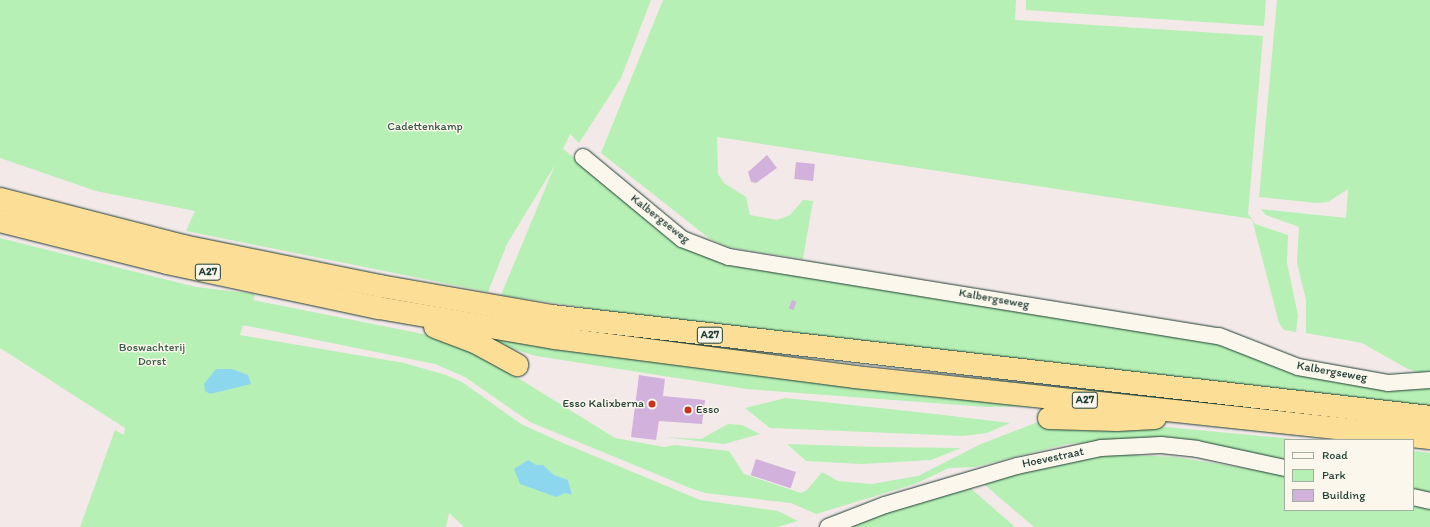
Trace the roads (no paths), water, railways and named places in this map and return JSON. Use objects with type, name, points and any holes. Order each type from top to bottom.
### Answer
[{"type":"highway","name":"A27","points":[[0,199],[183,246],[380,286],[552,316],[1430,417]]},
{"type":"highway","name":"A27","points":[[0,221],[167,263],[379,308],[555,338],[856,378],[1214,414],[1430,438]]},
{"type":"highway","name":"A27","points":[[379,308],[477,343],[517,365]]},
{"type":"highway","name":"A27","points":[[1049,418],[1117,420],[1214,414]]},
{"type":"street","name":"Kalbergseweg","points":[[583,158],[682,239],[729,257],[1220,336],[1298,367],[1388,383],[1430,380]]},
{"type":"street","name":"Hoevestraat","points":[[828,527],[884,505],[1017,466],[1101,448],[1161,445],[1198,449],[1284,468]]},
{"type":"street","points":[[1414,497],[1430,501]]},
{"type":"water","points":[[216,369],[232,369],[248,375],[251,384],[210,394],[205,391],[204,384]]},
{"type":"water","points":[[528,460],[536,465],[543,465],[554,475],[568,480],[572,495],[565,493],[556,497],[520,484],[514,469]]},
{"type":"place","name":"Esso Kalixberna","points":[[652,404]]},
{"type":"place","name":"Esso","points":[[688,410]]},
{"type":"park label","name":"Cadettenkamp","points":[[425,127]]},
{"type":"park label","name":"Boswachterij Dorst","points":[[152,355]]}]
